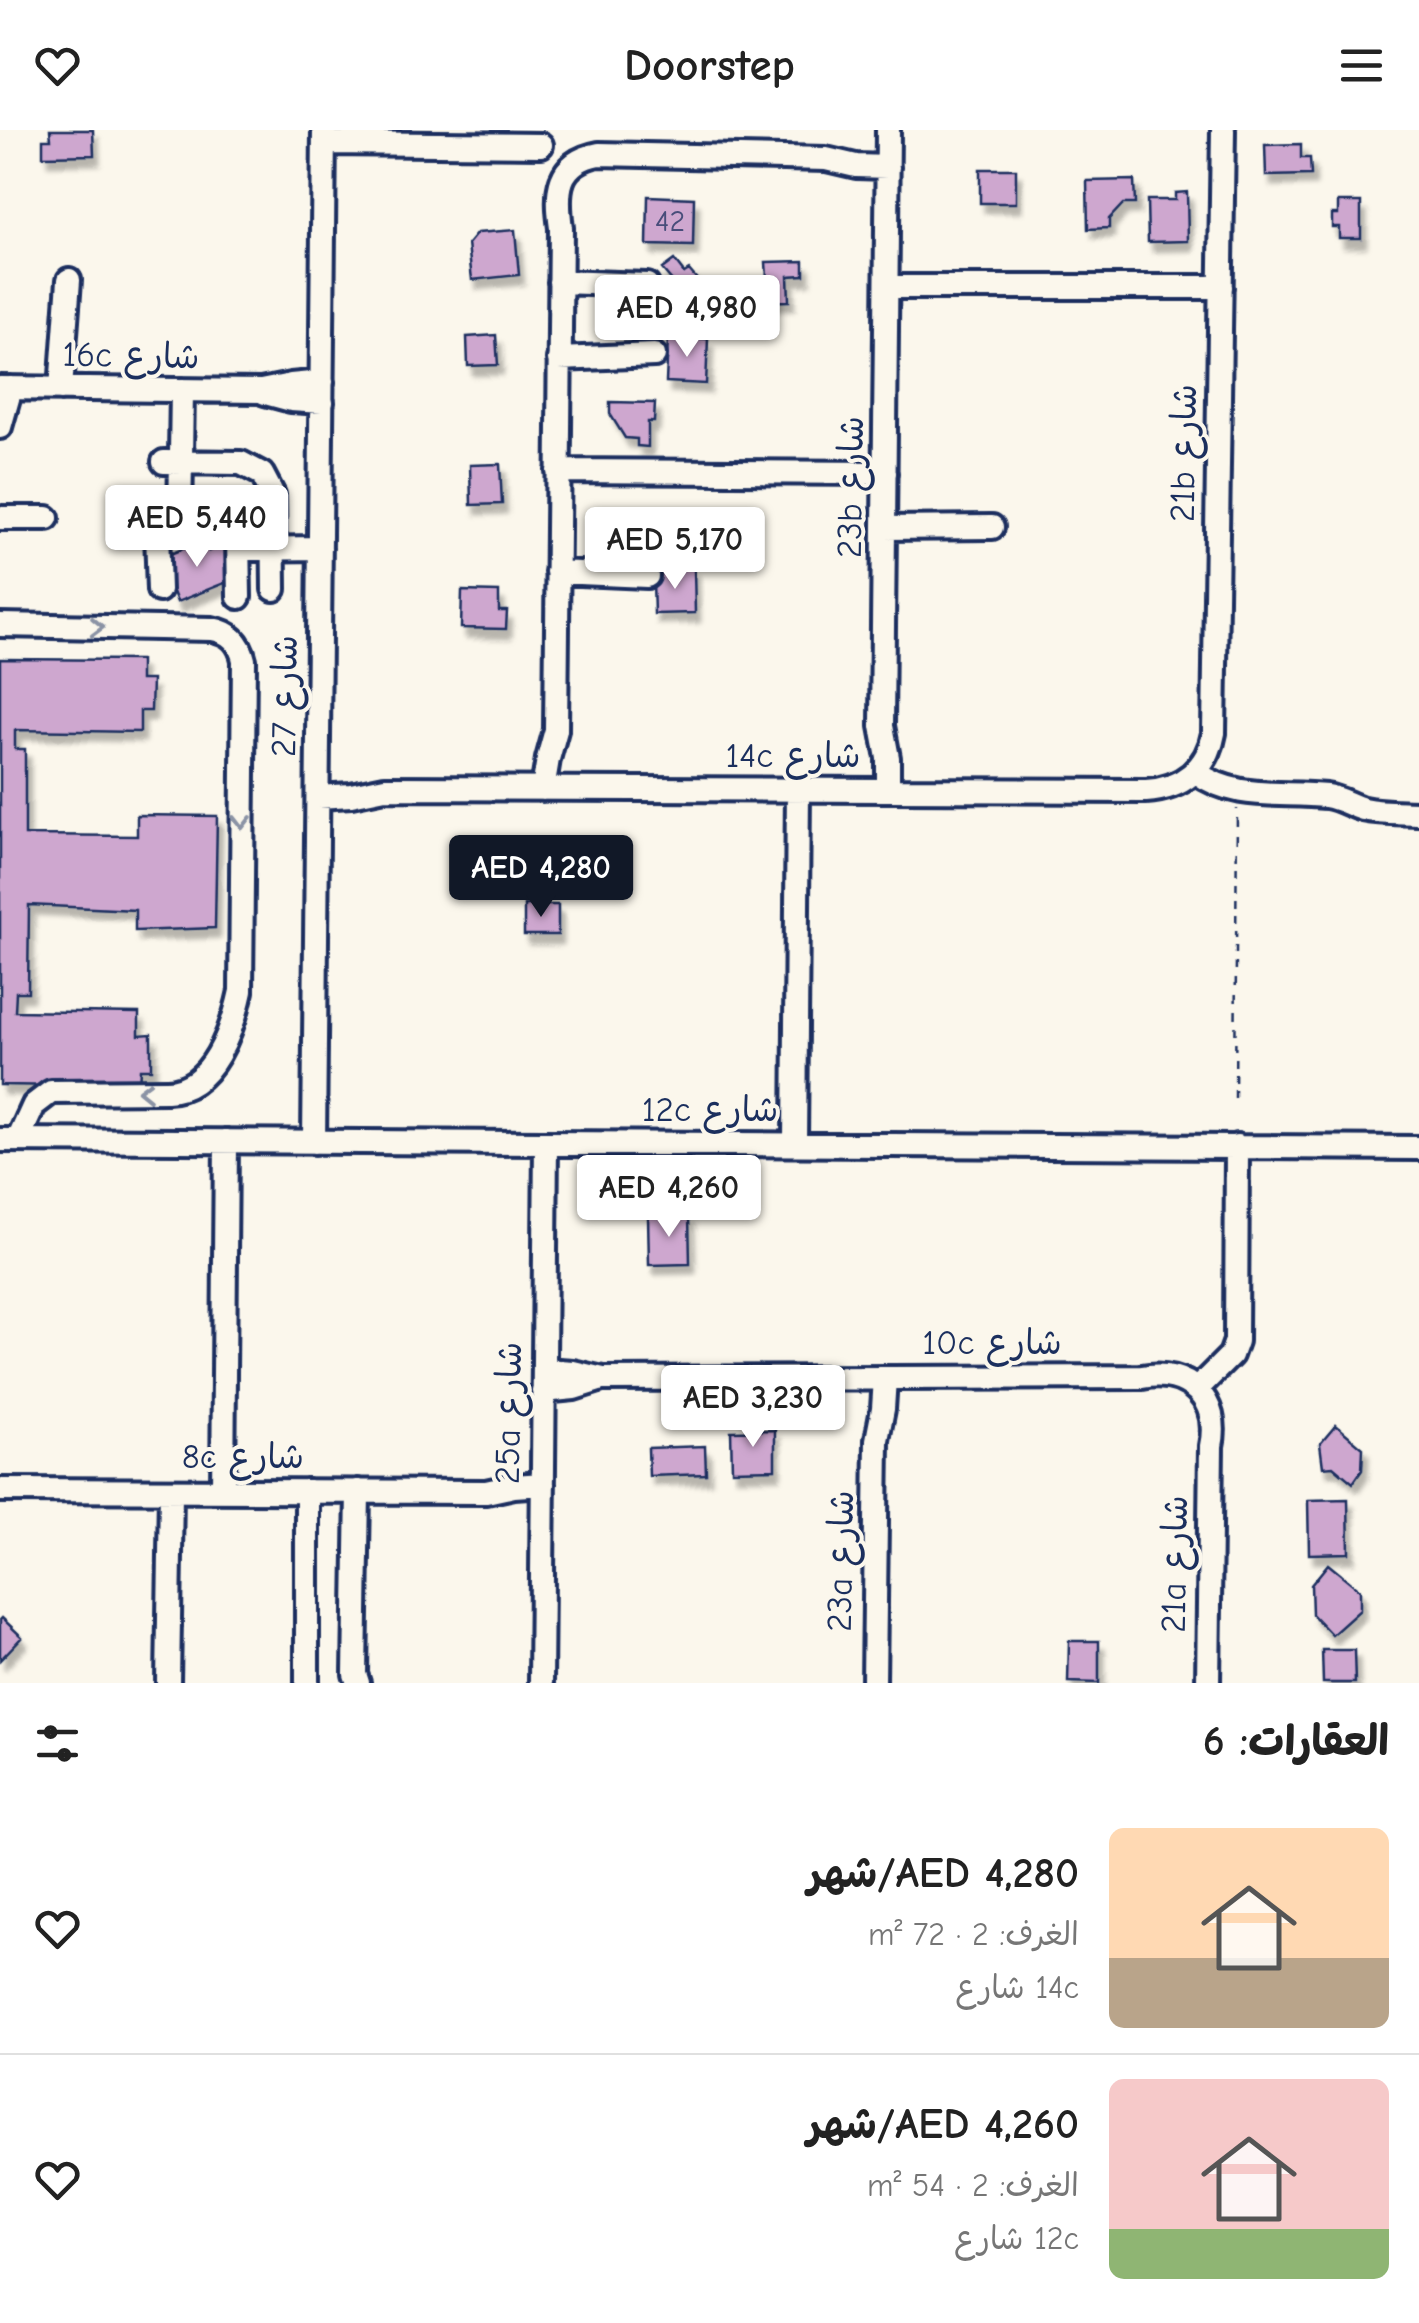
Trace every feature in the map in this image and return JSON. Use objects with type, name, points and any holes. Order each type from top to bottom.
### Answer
[{"type":"street","name":"21b شارع","points":[[1202,762],[1214,733],[1215,714],[1223,130]]},
{"type":"street","points":[[324,137],[541,145]]},
{"type":"street","name":"شارع 27","points":[[314,1142],[324,137]]},
{"type":"street","points":[[554,789],[563,759],[556,730],[560,228],[570,188],[582,172],[600,162],[629,156],[826,159],[856,166],[888,149]]},
{"type":"street","name":"23b شارع","points":[[880,790],[888,758],[882,726],[888,149]]},
{"type":"street","points":[[61,389],[69,280]]},
{"type":"street","points":[[560,282],[646,285]]},
{"type":"street","points":[[887,286],[1221,286]]},
{"type":"street","points":[[559,359],[654,355]]},
{"type":"street","points":[[0,427],[6,388]]},
{"type":"street","name":"16c شارع","points":[[6,388],[262,392],[291,400],[322,392]]},
{"type":"street","points":[[180,523],[172,462],[182,390]]},
{"type":"street","points":[[172,462],[241,463],[262,474],[273,495],[274,589]]},
{"type":"street","points":[[558,471],[885,472]]},
{"type":"street","points":[[0,518],[47,518]]},
{"type":"street","points":[[159,590],[158,529],[164,523],[232,527],[237,533],[239,598]]},
{"type":"street","points":[[884,528],[992,526]]},
{"type":"street","points":[[238,550],[320,548]]},
{"type":"street","points":[[557,572],[647,576]]},
{"type":"street","points":[[0,625],[212,629],[232,637],[244,660],[241,991],[230,1030],[211,1064],[184,1089],[51,1092],[34,1105],[9,1140]]},
{"type":"street","points":[[1202,762],[1215,784],[1244,792],[1322,796],[1369,810],[1419,813]]},
{"type":"street","name":"14c شارع","points":[[318,788],[352,781],[385,788],[1146,792],[1177,785],[1202,762]]},
{"type":"street","points":[[795,1144],[798,790]]},
{"type":"street","name":"12c شارع","points":[[9,1140],[1419,1148]]},
{"type":"street","points":[[223,1491],[226,1141]]},
{"type":"street","name":"25a شارع","points":[[541,1683],[546,1143]]},
{"type":"street","points":[[1192,1393],[1230,1356],[1236,1341],[1237,1146]]},
{"type":"street","name":"10c شارع","points":[[544,1380],[574,1372],[603,1379],[1172,1376],[1192,1393]]},
{"type":"street","name":"23a شارع","points":[[874,1683],[877,1440],[883,1409],[876,1378]]},
{"type":"street","name":"21a شارع","points":[[1192,1393],[1211,1446],[1208,1683]]},
{"type":"street","name":"8c شارع","points":[[0,1490],[486,1492],[514,1500],[542,1492]]},
{"type":"street","points":[[168,1683],[171,1491]]},
{"type":"street","points":[[307,1683],[308,1491]]},
{"type":"street","points":[[358,1492],[358,1683]]},
{"type":"path","points":[[1236,1098],[1244,792]]},
{"type":"building","points":[[50,130],[93,130],[94,155],[43,156],[43,139],[51,139]]},
{"type":"building","points":[[1301,144],[1301,158],[1310,158],[1311,175],[1266,176],[1265,145]]},
{"type":"building","points":[[980,169],[1016,169],[1016,203],[980,203]]},
{"type":"building","points":[[1134,180],[1135,204],[1123,204],[1109,219],[1109,228],[1088,229],[1087,181]]},
{"type":"building","points":[[1187,192],[1188,241],[1148,242],[1147,200],[1175,200],[1175,193]]},
{"type":"building","points":[[648,196],[694,198],[693,246],[647,245]]},
{"type":"building","points":[[1338,202],[1361,202],[1361,238],[1339,238],[1339,227],[1332,227],[1332,214],[1338,214]]},
{"type":"building","points":[[515,230],[519,275],[472,280],[468,244],[477,233]]},
{"type":"building","points":[[674,260],[684,273],[689,270],[701,284],[696,288],[702,297],[675,318],[665,306],[673,300],[673,282],[662,269]]},
{"type":"building","points":[[804,261],[804,275],[788,276],[789,301],[758,302],[757,278],[767,278],[766,262]]},
{"type":"building","points":[[496,335],[498,365],[468,366],[467,337]]},
{"type":"building","points":[[668,337],[708,339],[706,384],[666,382]]},
{"type":"building","points":[[610,402],[655,403],[654,422],[648,422],[648,447],[637,446],[637,439],[625,438],[610,414]]},
{"type":"building","points":[[500,464],[502,504],[471,505],[470,465]]},
{"type":"building","points":[[205,540],[209,551],[223,544],[237,578],[177,602],[160,558]]},
{"type":"building","points":[[694,568],[695,613],[654,614],[653,581],[664,569]]},
{"type":"building","points":[[462,591],[499,592],[499,611],[507,611],[506,629],[461,628]]},
{"type":"building","points":[[0,659],[140,660],[140,680],[152,680],[151,711],[140,711],[140,732],[15,730],[15,749],[25,749],[25,835],[137,836],[137,815],[217,816],[215,928],[135,931],[135,910],[29,905],[28,992],[16,992],[15,1011],[139,1013],[139,1035],[151,1034],[151,1069],[140,1069],[139,1087],[0,1085]]},
{"type":"building","points":[[524,905],[558,905],[558,935],[524,935]]},
{"type":"building","points":[[689,1215],[690,1264],[649,1265],[648,1216]]},
{"type":"building","points":[[1336,1425],[1363,1448],[1362,1470],[1353,1483],[1333,1466],[1323,1467],[1320,1444]]},
{"type":"building","points":[[775,1430],[775,1469],[732,1470],[731,1431]]},
{"type":"building","points":[[705,1446],[706,1474],[649,1476],[648,1448]]},
{"type":"building","points":[[1348,1499],[1349,1553],[1309,1554],[1308,1500]]},
{"type":"building","points":[[1328,1564],[1360,1590],[1360,1610],[1332,1635],[1312,1614],[1311,1585]]},
{"type":"building","points":[[0,1620],[22,1637],[0,1660]]},
{"type":"building","points":[[1069,1641],[1099,1641],[1099,1683],[1068,1682]]},
{"type":"building","points":[[1322,1650],[1354,1650],[1355,1683],[1323,1683]]}]
